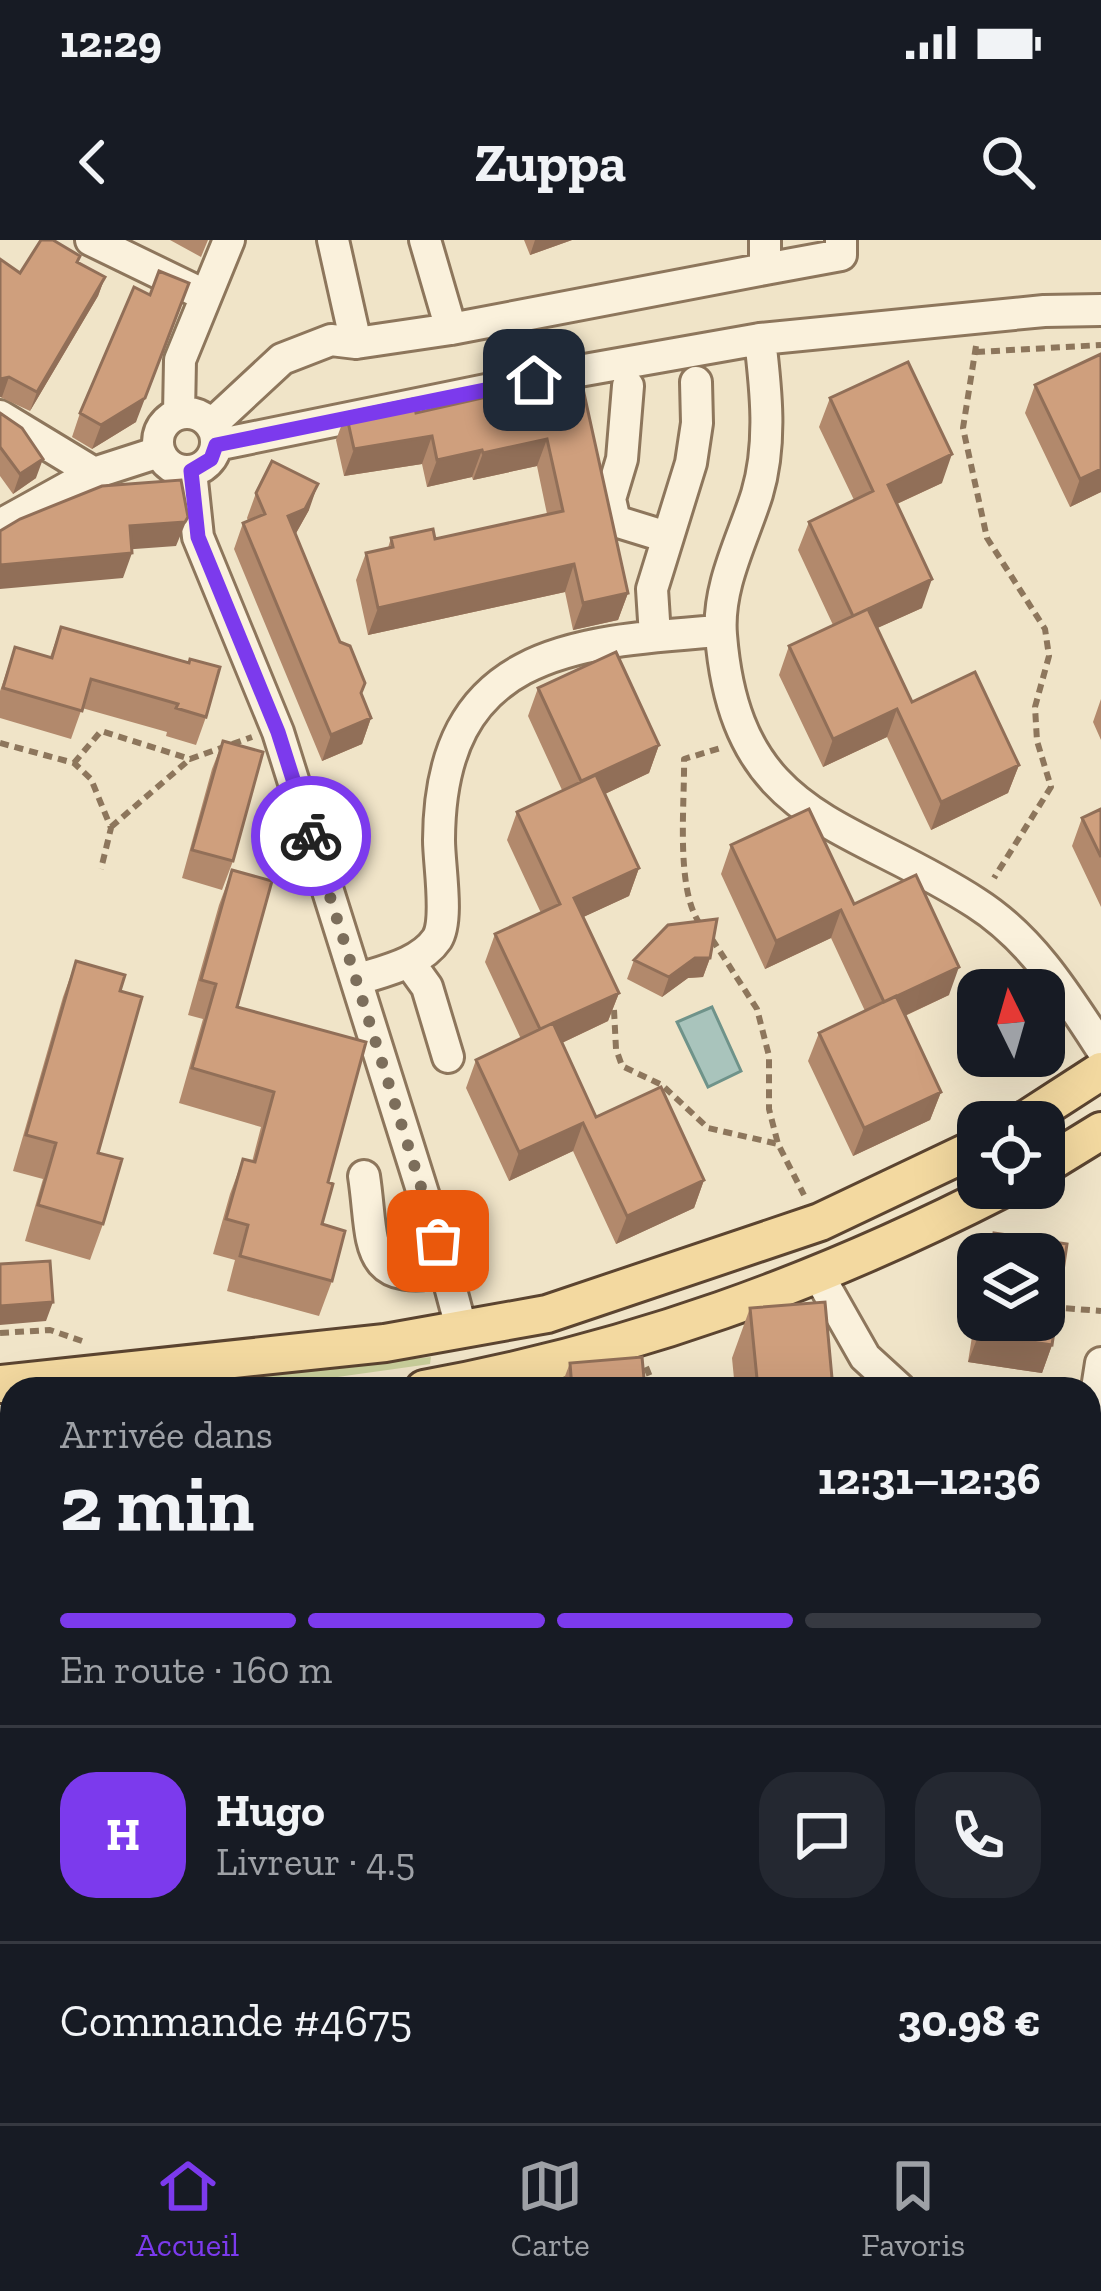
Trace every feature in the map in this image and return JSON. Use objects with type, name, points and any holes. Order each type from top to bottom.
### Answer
[{"type":"main road","points":[[1055,1101],[1101,1071]]},
{"type":"main road","points":[[1065,1153],[1101,1131]]},
{"type":"main road","points":[[72,1377],[276,1357],[548,1314],[735,1252],[874,1198],[957,1157]]},
{"type":"main road","points":[[501,1377],[634,1340],[819,1276],[963,1209]]},
{"type":"main road","points":[[462,1331],[474,1377]]},
{"type":"street","points":[[91,240],[204,295]]},
{"type":"street","points":[[179,413],[180,360],[230,240]]},
{"type":"street","points":[[333,240],[356,343]]},
{"type":"street","points":[[425,240],[451,328]]},
{"type":"street","points":[[213,435],[196,414],[179,413],[160,428],[159,452],[172,467],[191,471],[211,459],[213,435],[283,359],[331,340],[356,343],[451,328],[765,254],[841,255],[841,240]]},
{"type":"street","points":[[213,435],[760,339],[1101,310]]},
{"type":"street","points":[[760,339],[767,440],[758,490],[728,577],[720,631],[734,704],[748,739],[775,783],[810,814],[979,904],[1024,942],[1101,1048]]},
{"type":"street","points":[[655,636],[652,590],[692,463],[696,382]]},
{"type":"street","points":[[628,386],[625,440],[610,500],[615,521],[667,537]]},
{"type":"street","points":[[0,416],[94,473]]},
{"type":"street","points":[[0,525],[94,473],[159,452]]},
{"type":"street","points":[[191,471],[198,537],[278,732],[462,1331]]},
{"type":"street","points":[[356,980],[409,962],[435,943],[444,924],[439,826],[444,777],[463,727],[482,698],[518,668],[620,639],[720,631]]},
{"type":"street","points":[[409,962],[428,987],[448,1057]]},
{"type":"street","points":[[364,1176],[376,1257],[387,1271],[415,1277],[446,1271]]},
{"type":"street","points":[[819,1276],[865,1357],[886,1377]]},
{"type":"path","points":[[979,904],[1051,787],[1037,741],[1035,707],[1049,656],[1046,629],[987,538],[963,428],[970,366],[982,319]]},
{"type":"path","points":[[74,763],[100,731],[190,759]]},
{"type":"path","points":[[748,739],[684,759],[685,855],[692,911],[758,1009],[769,1056],[769,1108],[778,1144],[804,1195]]},
{"type":"path","points":[[101,869],[111,828],[190,759],[248,740]]},
{"type":"path","points":[[0,742],[74,763],[91,778],[111,828]]},
{"type":"path","points":[[614,1010],[622,1066],[662,1085],[708,1128],[778,1144]]},
{"type":"path","points":[[1065,1308],[1101,1311]]},
{"type":"path","points":[[0,1339],[50,1330],[86,1342]]},
{"type":"path","points":[[646,1367],[650,1377]]},
{"type":"green space","points":[[431,1357],[430,1364],[338,1377],[252,1377]]},
{"type":"water","points":[[712,1007],[741,1071],[708,1087],[677,1022]]},
{"type":"building","points":[[41,240],[53,240],[80,256],[77,262],[105,277],[37,392],[9,377],[0,379],[0,259],[20,273]]},
{"type":"building","points":[[159,271],[189,283],[145,398],[101,425],[80,413],[134,287],[150,295]]},
{"type":"building","points":[[1101,354],[1101,469],[1080,479],[1035,385]]},
{"type":"building","points":[[908,362],[952,454],[888,485],[932,579],[853,616],[809,522],[873,491],[830,398]]},
{"type":"building","points":[[578,366],[628,593],[583,603],[574,564],[378,608],[366,553],[393,547],[391,538],[433,529],[435,539],[563,511],[547,439],[437,460],[432,436],[354,449],[346,413],[413,399],[416,413],[535,386],[533,375]]},
{"type":"building","points":[[0,413],[22,428],[43,459],[20,474],[0,447]]},
{"type":"building","points":[[272,461],[318,484],[305,509],[288,516],[340,642],[350,646],[365,683],[361,693],[371,718],[331,735],[243,523],[265,514],[256,493]]},
{"type":"building","points":[[181,480],[185,522],[130,526],[132,553],[0,565],[0,531],[20,519],[102,486]]},
{"type":"building","points":[[868,609],[912,702],[975,672],[1019,765],[941,802],[897,709],[833,739],[789,646]]},
{"type":"building","points":[[61,627],[189,663],[190,659],[220,667],[206,717],[91,679],[82,711],[3,688],[15,647],[52,658]]},
{"type":"building","points":[[616,652],[659,745],[581,781],[538,688]]},
{"type":"building","points":[[223,741],[263,752],[233,861],[192,850]]},
{"type":"building","points":[[596,775],[639,868],[574,898],[619,993],[540,1029],[495,934],[560,904],[517,812]]},
{"type":"building","points":[[809,809],[854,904],[916,875],[959,967],[884,1002],[841,910],[776,941],[731,845]]},
{"type":"building","points":[[1101,809],[1101,857],[1082,818]]},
{"type":"building","points":[[232,870],[272,881],[237,1007],[366,1042],[328,1182],[333,1184],[322,1224],[345,1231],[332,1281],[240,1256],[248,1225],[226,1219],[243,1159],[255,1162],[274,1092],[192,1068],[216,984],[201,980]]},
{"type":"building","points":[[717,919],[710,958],[695,958],[669,977],[634,960],[668,925]]},
{"type":"building","points":[[76,961],[125,975],[120,991],[142,997],[98,1153],[122,1159],[103,1224],[38,1205],[56,1143],[26,1135]]},
{"type":"building","points":[[896,996],[941,1092],[864,1128],[819,1033]]},
{"type":"building","points":[[553,1023],[596,1117],[661,1087],[704,1180],[627,1216],[583,1123],[519,1152],[476,1060]]},
{"type":"building","points":[[50,1261],[53,1302],[0,1306],[0,1264]]},
{"type":"building","points":[[825,1302],[832,1377],[757,1377],[750,1308]]},
{"type":"building","points":[[642,1357],[644,1377],[571,1377],[570,1363]]},
{"type":"way so far","points":[[311,836],[438,1241]]},
{"type":"route","points":[[311,836],[278,732],[207,565],[198,537],[191,471],[211,459],[216,445],[534,380]]}]
